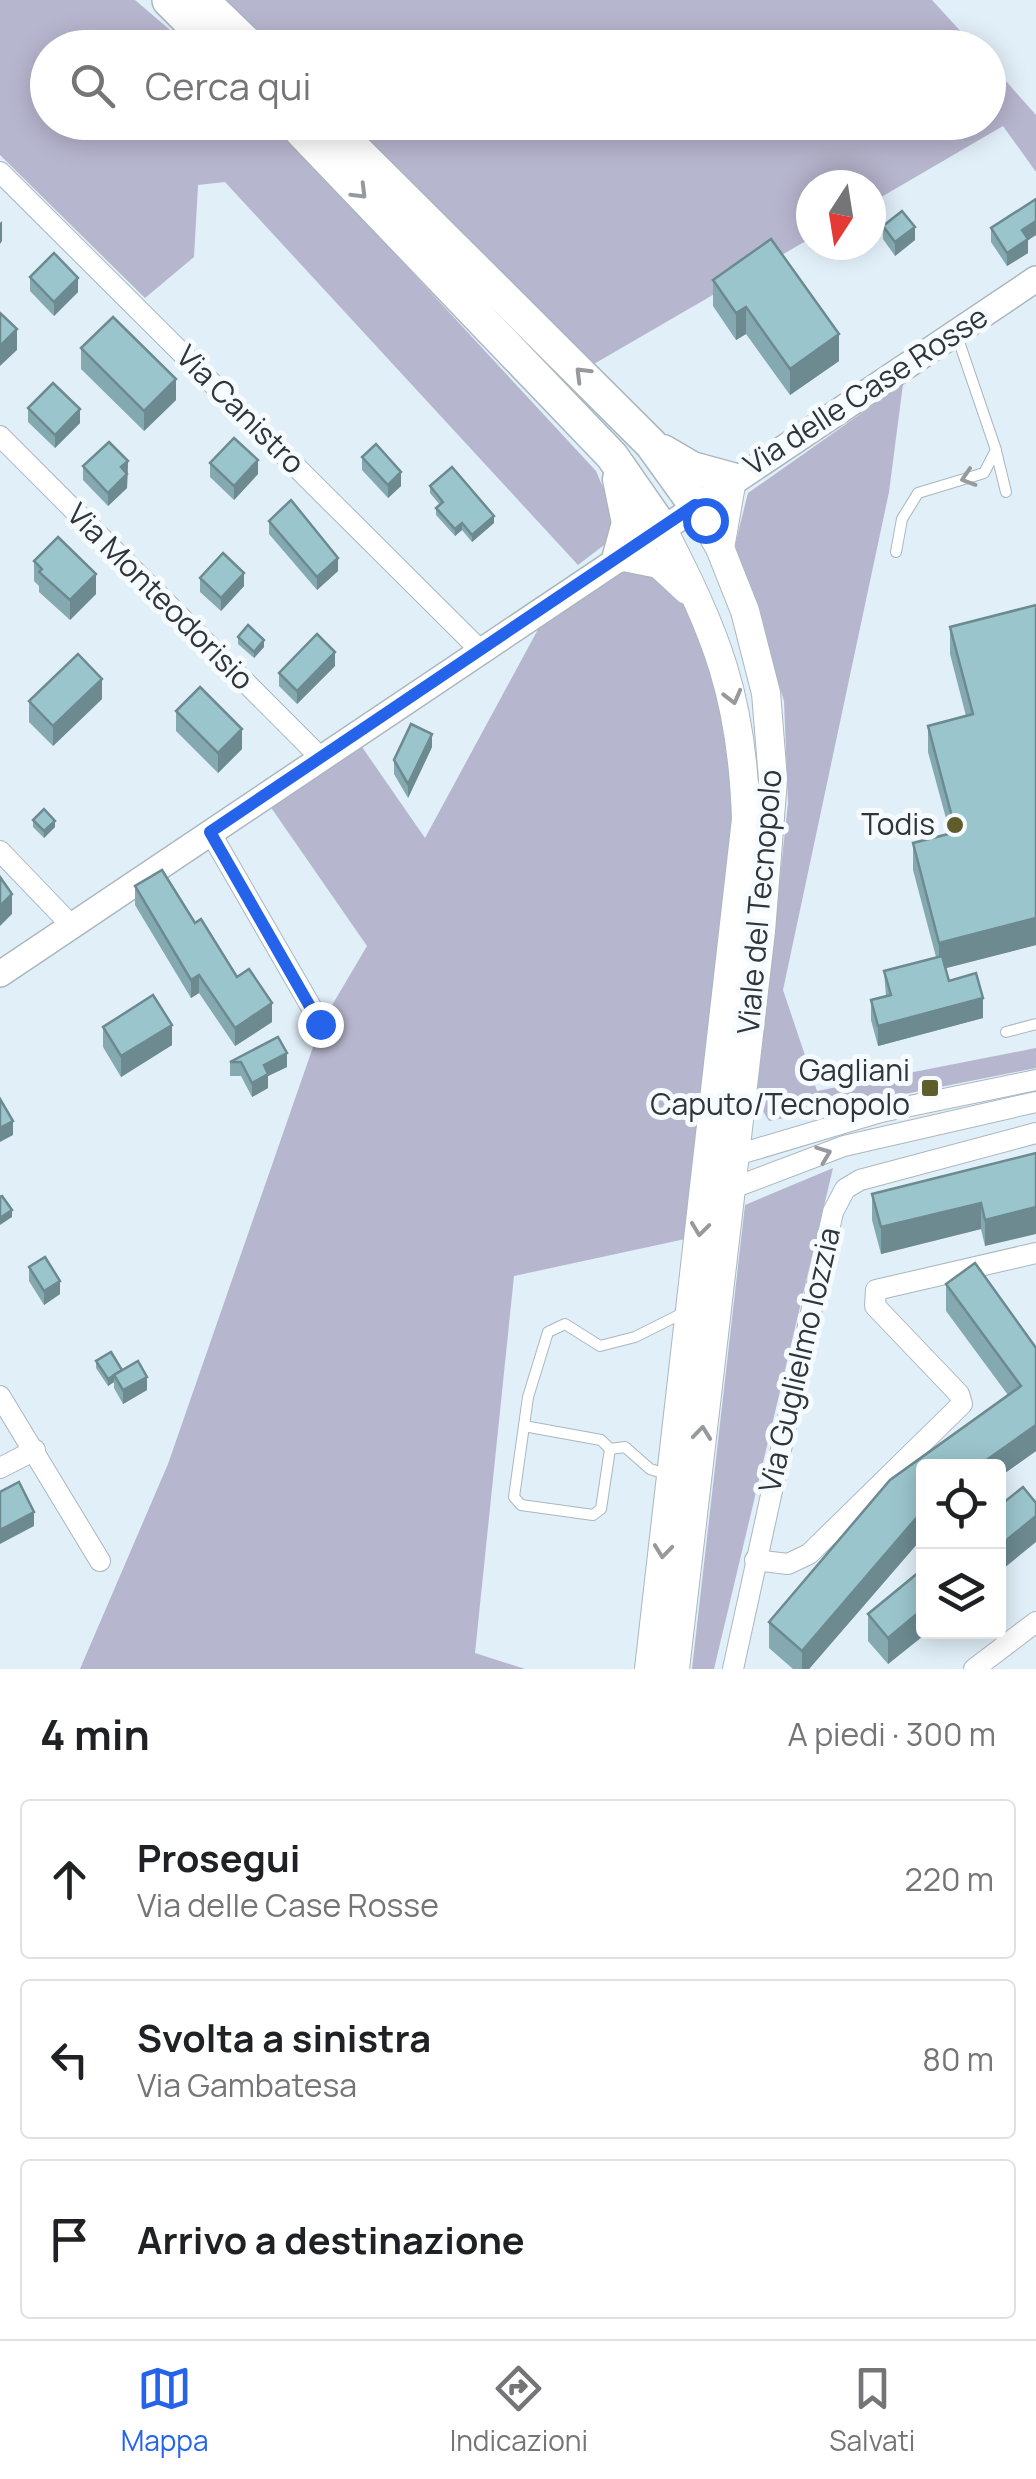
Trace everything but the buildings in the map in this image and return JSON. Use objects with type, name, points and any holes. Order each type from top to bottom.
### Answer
[{"type":"highway","points":[[152,0],[191,30]]},
{"type":"highway","points":[[170,0],[198,30]]},
{"type":"highway","points":[[202,0],[233,30]]},
{"type":"highway","points":[[309,140],[612,456],[662,528]]},
{"type":"highway","points":[[346,140],[651,444],[695,505]]},
{"type":"highway","points":[[651,444],[692,468],[732,479]]},
{"type":"highway","points":[[612,456],[628,509],[619,556]]},
{"type":"main road","points":[[720,548],[732,479]]},
{"type":"main road","name":"Viale del Tecnopolo","points":[[675,1669],[761,932],[773,736],[753,639],[720,548],[695,505]]},
{"type":"main road","name":"Viale del Tecnopolo","points":[[649,1669],[746,818],[738,713],[702,605],[662,528]]},
{"type":"main road","points":[[619,556],[658,564],[702,605]]},
{"type":"street","name":"Via Canistro","points":[[0,172],[479,649]]},
{"type":"street","name":"Via delle Case Rosse","points":[[0,974],[732,479],[1036,279]]},
{"type":"street","name":"Via Monteodorisio","points":[[0,436],[320,758]]},
{"type":"street","points":[[210,832],[320,1024]]},
{"type":"street","points":[[0,851],[72,926]]},
{"type":"street","points":[[708,1163],[881,1112],[1036,1080]]},
{"type":"street","points":[[732,1188],[844,1146],[1036,1102]]},
{"type":"street","name":"Via Guglielmo Iozzia","points":[[734,1669],[833,1212],[842,1194],[860,1180],[1036,1134]]},
{"type":"street","points":[[755,1560],[788,1564],[808,1554],[962,1404],[959,1394],[875,1306],[876,1290],[1036,1254]]},
{"type":"street","points":[[0,1396],[100,1561]]},
{"type":"street","points":[[0,1468],[34,1450]]},
{"type":"street","points":[[974,1669],[1036,1622]]},
{"type":"lane","points":[[956,332],[1006,492]]},
{"type":"lane","points":[[896,552],[902,519],[918,494],[984,473],[996,450]]},
{"type":"lane","points":[[1006,1032],[1036,1024]]},
{"type":"lane","points":[[610,1449],[600,1509],[593,1515],[520,1505],[514,1498],[538,1354],[548,1332],[566,1324],[600,1346],[635,1337],[690,1310]]},
{"type":"lane","points":[[524,1426],[602,1440],[610,1449]]},
{"type":"lane","points":[[610,1449],[625,1447],[650,1468],[671,1475]]},
{"type":"shaded area","points":[[0,0],[135,0],[170,30],[30,30],[30,140],[290,140],[596,471],[614,513],[608,542],[578,565],[225,182],[198,185],[194,257],[145,298],[0,155]]},
{"type":"shaded area","points":[[215,0],[932,0],[959,30],[246,30]]},
{"type":"shaded area","points":[[1006,81],[1036,115],[1036,172],[1006,130]]},
{"type":"shaded area","points":[[356,140],[979,140],[886,194],[886,170],[796,170],[796,247],[587,368]]},
{"type":"shaded area","points":[[903,384],[889,492],[783,990],[817,1091],[1036,1048],[1036,1068],[769,1121],[756,1100],[788,803],[784,701],[735,545],[748,493]]},
{"type":"shaded area","points":[[662,528],[744,749],[699,1236],[514,1276],[475,1653],[525,1669],[80,1669],[168,1464],[321,1024],[367,946],[263,796],[353,734],[425,838],[555,598]]},
{"type":"shaded area","points":[[833,1168],[714,1669],[692,1669],[745,1205]]},
{"type":"place","name":"Todis","points":[[955,825]]},
{"type":"place","name":"Gagliani Caputo/Tecnopolo","points":[[930,1088]]},
{"type":"route","points":[[320,1024],[210,832],[695,505],[705,520]]}]
